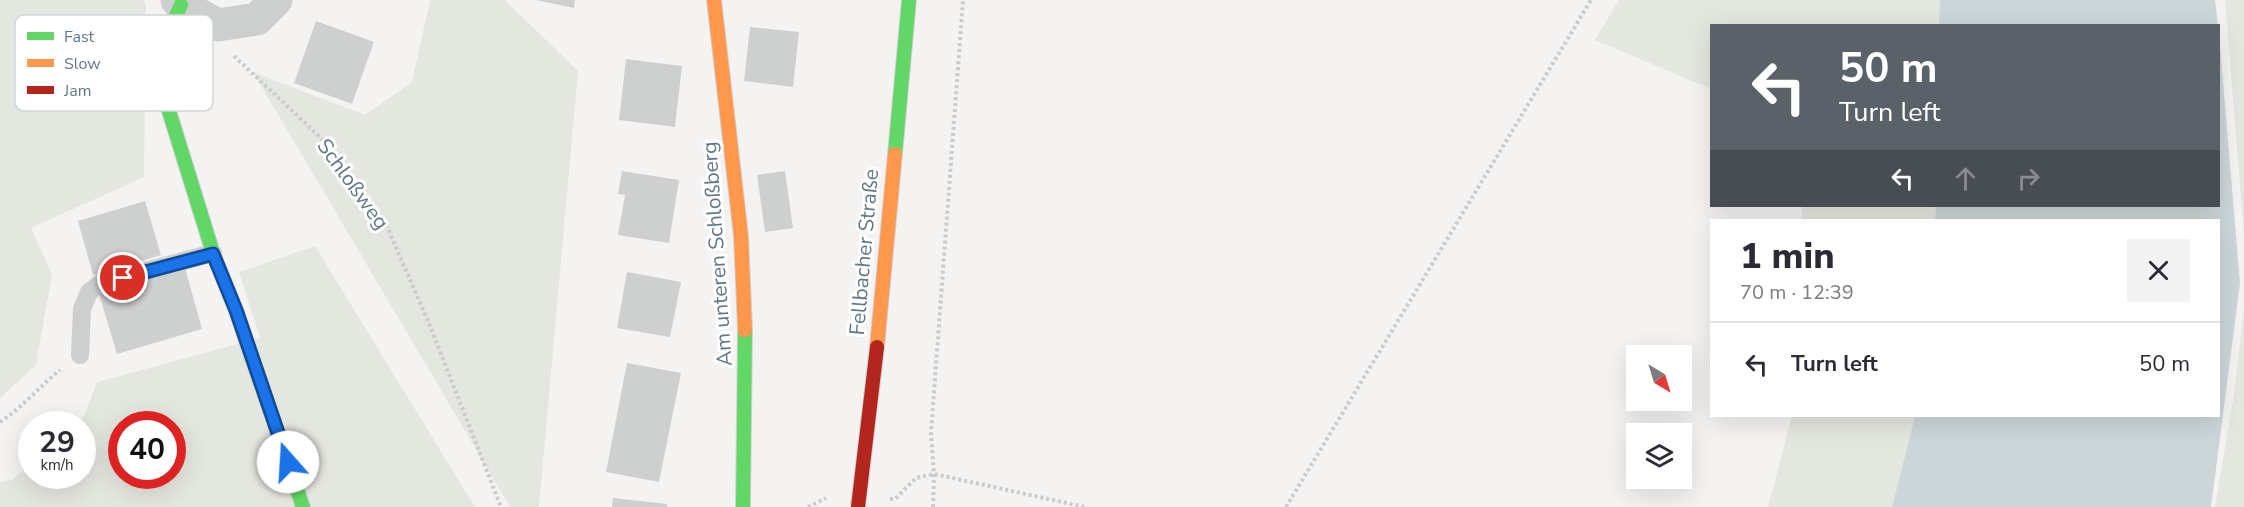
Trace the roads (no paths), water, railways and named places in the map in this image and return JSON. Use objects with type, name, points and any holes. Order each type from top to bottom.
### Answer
[{"type":"street","points":[[213,22],[218,25],[257,19],[276,0]]},
{"type":"street","name":"Am unteren Schloßberg","points":[[714,0],[741,236],[746,360],[743,507]]},
{"type":"street","name":"Fellbacher Straße","points":[[858,507],[872,398],[909,0]]},
{"type":"street","points":[[179,3],[200,15]]},
{"type":"street","points":[[169,111],[213,254],[236,310],[303,507]]},
{"type":"lane","points":[[80,355],[82,309],[89,292],[101,283],[213,254]]}]
